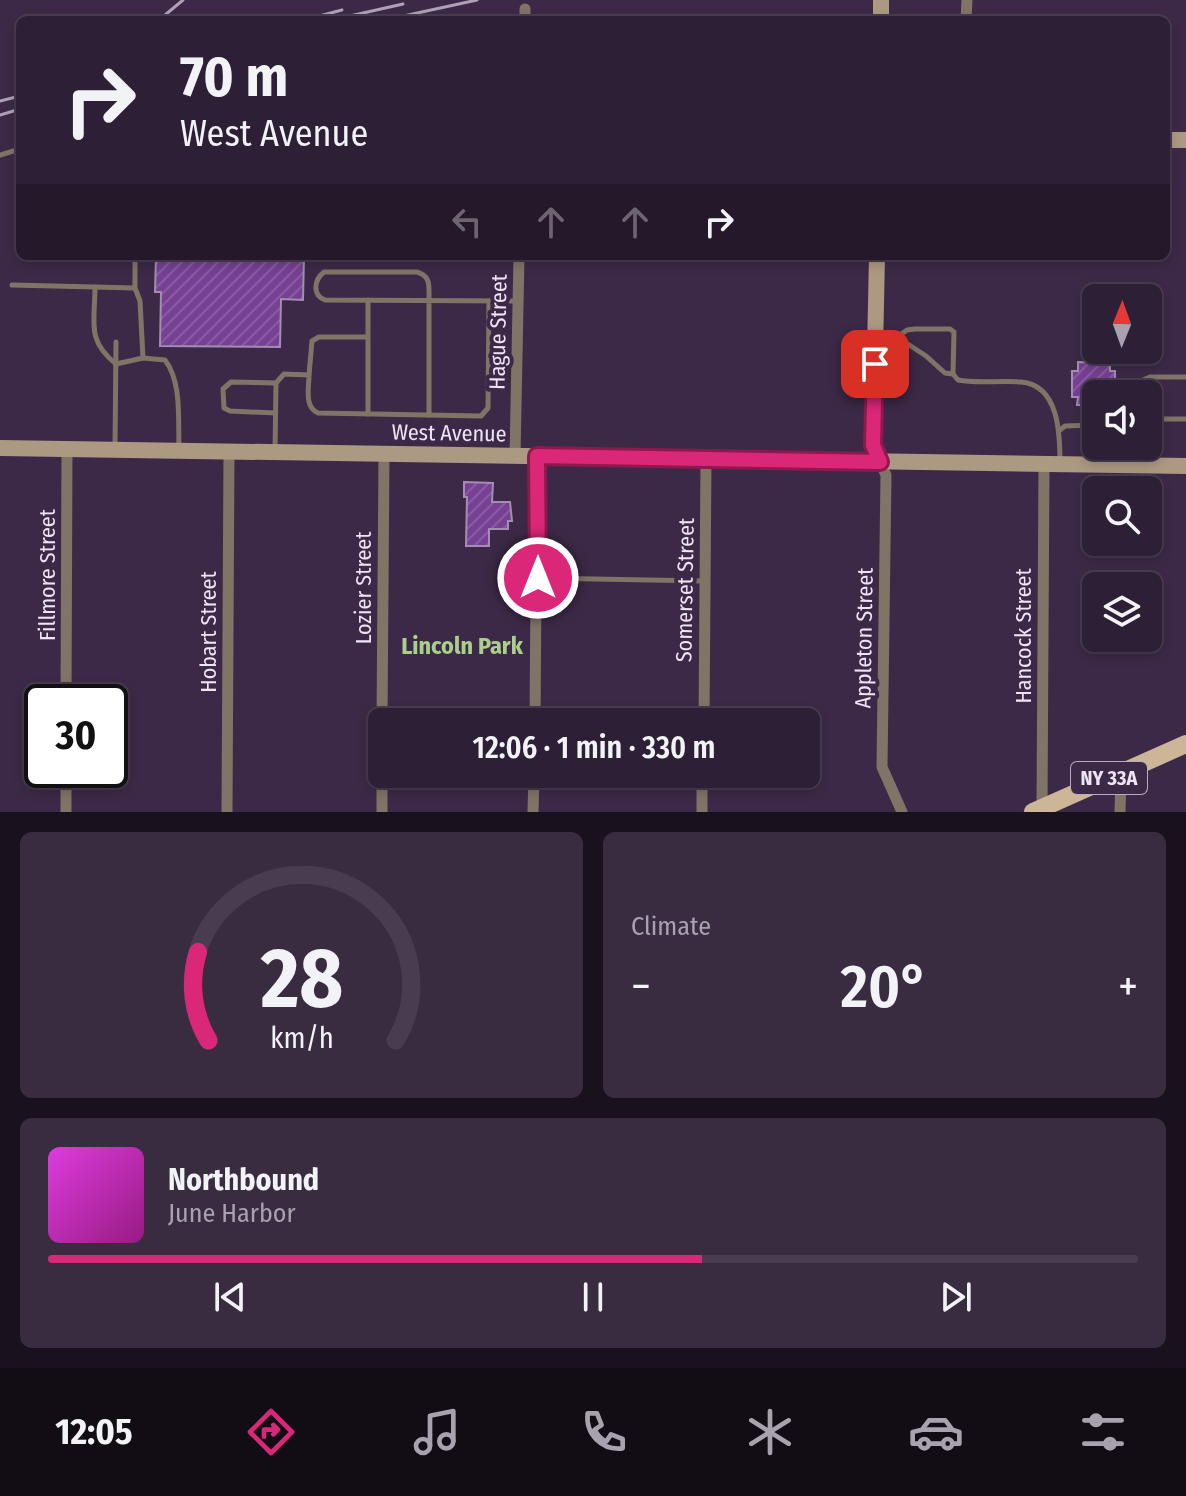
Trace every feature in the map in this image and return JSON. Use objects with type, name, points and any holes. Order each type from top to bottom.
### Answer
[{"type":"main road","points":[[877,260],[873,445],[880,462]]},
{"type":"main road","name":"West Avenue","points":[[0,448],[1186,466]]},
{"type":"main road","name":"NY 33A","points":[[1038,810],[1186,744]]},
{"type":"street","name":"Hague Street","points":[[515,456],[519,260]]},
{"type":"street","name":"Fillmore Street","points":[[66,684],[67,449]]},
{"type":"street","name":"Hobart Street","points":[[227,812],[229,451]]},
{"type":"street","name":"Lozier Street","points":[[382,708],[384,454]]},
{"type":"street","points":[[535,708],[537,456]]},
{"type":"street","name":"Somerset Street","points":[[704,708],[706,459]]},
{"type":"street","name":"Appleton Street","points":[[880,462],[886,475],[882,767],[902,812]]},
{"type":"street","name":"Hancock Street","points":[[1038,810],[1052,464]]},
{"type":"street","points":[[1120,812],[1121,773]]},
{"type":"street","points":[[66,788],[66,812]]},
{"type":"street","points":[[382,788],[382,812]]},
{"type":"street","points":[[533,812],[534,788]]},
{"type":"street","points":[[702,788],[702,812]]},
{"type":"lane","points":[[135,260],[143,358]]},
{"type":"lane","points":[[429,415],[429,299],[429,281],[424,274],[324,272],[319,276],[316,292],[319,298],[345,301],[429,299],[518,301]]},
{"type":"lane","points":[[12,285],[135,288]]},
{"type":"lane","points":[[95,287],[94,338],[101,352],[116,364]]},
{"type":"lane","points":[[368,300],[368,414]]},
{"type":"lane","points":[[368,337],[319,337],[312,341],[308,405],[311,410],[318,413],[481,416],[488,408],[489,301]]},
{"type":"lane","points":[[876,338],[897,337],[915,329],[952,329],[953,374]]},
{"type":"lane","points":[[897,337],[945,373],[953,374],[961,381],[1022,382],[1040,388],[1049,400],[1060,430],[1052,464]]},
{"type":"lane","points":[[115,449],[116,342]]},
{"type":"lane","points":[[116,364],[143,358],[165,360],[175,379],[179,451]]},
{"type":"lane","points":[[275,452],[276,383],[284,374],[309,375]]},
{"type":"lane","points":[[1143,380],[1150,377],[1186,377]]},
{"type":"lane","points":[[275,413],[230,411],[224,408],[223,389],[231,382],[276,383]]},
{"type":"lane","points":[[1162,419],[1186,419]]},
{"type":"lane","points":[[1060,430],[1065,426],[1082,425]]},
{"type":"lane","points":[[538,578],[706,581]]},
{"type":"building","points":[[156,260],[304,260],[303,300],[281,299],[280,347],[160,346],[161,292],[155,292]]},
{"type":"building","points":[[1078,362],[1110,364],[1110,371],[1115,371],[1115,380],[1082,380],[1082,405],[1077,405],[1078,397],[1072,397],[1072,371],[1078,371]]},
{"type":"building","points":[[464,482],[493,483],[492,502],[510,502],[512,521],[508,521],[508,529],[489,529],[489,546],[466,546],[467,497],[464,497]]},
{"type":"railway","points":[[164,16],[183,0]]},
{"type":"railway","points":[[403,16],[477,0]]},
{"type":"railway","points":[[350,16],[403,4]]},
{"type":"railway","points":[[319,16],[342,10]]},
{"type":"railway","points":[[0,101],[16,97]]},
{"type":"railway","points":[[0,115],[16,110]]},
{"type":"district","name":"Lincoln Park","points":[[462,646]]},
{"type":"route","points":[[538,578],[537,456],[880,462],[873,445],[875,364]]}]
